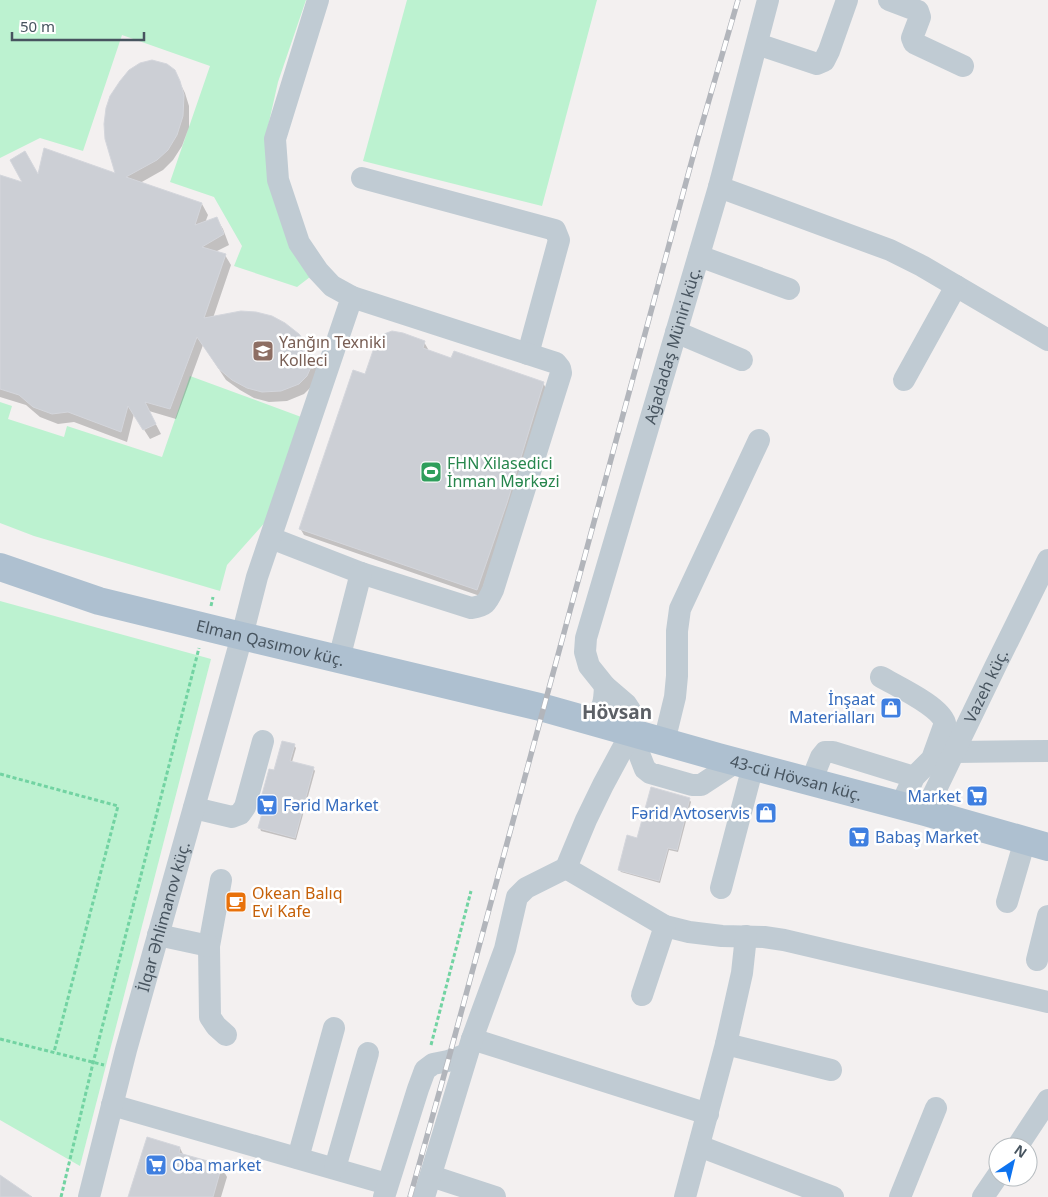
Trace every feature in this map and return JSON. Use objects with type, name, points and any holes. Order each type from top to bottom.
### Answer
[{"type":"main road","name":"Elman Qasımov küç.","points":[[0,567],[99,601],[544,708]]},
{"type":"main road","name":"43-cü Hövsan küç.","points":[[544,708],[1037,844]]},
{"type":"street","points":[[271,538],[361,573],[470,608],[480,606],[488,601],[493,590],[561,373],[556,363],[352,297],[332,286],[318,271],[299,243],[278,180],[275,139],[318,0]]},
{"type":"street","name":"Ağadadaş Müniri küç.","points":[[745,764],[701,784],[692,785],[650,773],[645,769],[631,733],[630,710],[626,704],[604,686],[589,666],[585,652],[586,638],[699,256],[768,0]]},
{"type":"street","points":[[756,44],[817,64],[824,61],[847,0]]},
{"type":"street","points":[[889,0],[918,11],[920,17],[912,38],[914,43],[963,66]]},
{"type":"street","points":[[362,178],[555,230],[559,240],[528,354]]},
{"type":"street","points":[[718,187],[890,250],[922,266],[1048,340]]},
{"type":"street","points":[[699,256],[789,289]]},
{"type":"street","points":[[904,380],[956,286]]},
{"type":"street","name":"İlqar Əhlimanov küç.","points":[[89,1197],[121,1070],[257,577],[352,297]]},
{"type":"street","points":[[676,332],[742,360]]},
{"type":"street","points":[[664,742],[675,697],[677,676],[676,631],[680,609],[758,440]]},
{"type":"street","name":"Vazeh küç.","points":[[913,809],[954,752],[1048,560]]},
{"type":"street","points":[[339,659],[361,573]]},
{"type":"street","points":[[881,677],[929,705],[943,717],[945,723],[932,759],[914,776],[913,809]]},
{"type":"street","points":[[590,720],[602,708],[604,703],[604,686]]},
{"type":"street","points":[[486,1196],[428,1187],[470,1047],[505,949],[517,897],[526,888],[566,868],[586,820],[631,733]]},
{"type":"street","points":[[194,808],[232,817],[240,814],[245,807],[263,741]]},
{"type":"street","points":[[954,752],[1048,750]]},
{"type":"street","points":[[811,782],[821,757],[825,752],[832,752],[914,776]]},
{"type":"street","points":[[721,888],[745,764]]},
{"type":"street","points":[[1007,902],[1037,844]]},
{"type":"street","points":[[566,868],[665,926],[689,932],[722,936],[764,937],[784,940],[1048,1002]]},
{"type":"street","points":[[221,880],[209,946],[210,1017],[226,1035]]},
{"type":"street","points":[[1037,960],[1048,916]]},
{"type":"street","points":[[642,995],[665,926]]},
{"type":"street","points":[[158,935],[209,946]]},
{"type":"street","points":[[685,1197],[726,1044],[742,973],[746,936]]},
{"type":"street","points":[[298,1158],[334,1028]]},
{"type":"street","points":[[726,1044],[831,1070]]},
{"type":"street","points":[[112,1105],[335,1168],[386,1190],[425,1070],[433,1064],[448,1061],[470,1047],[708,1114]]},
{"type":"street","points":[[335,1168],[368,1053]]},
{"type":"street","points":[[1024,1137],[1048,1100]]},
{"type":"street","points":[[900,1197],[936,1108]]},
{"type":"street","points":[[699,1146],[833,1197]]},
{"type":"path","points":[[61,1197],[93,1062],[213,597]]},
{"type":"path","points":[[0,774],[118,806],[54,1052]]},
{"type":"path","points":[[425,1070],[471,891]]},
{"type":"path","points":[[0,1040],[121,1070]]},
{"type":"green space","points":[[0,0],[306,0],[278,82],[267,131],[310,277],[297,287],[234,266],[242,246],[214,197],[170,182],[210,66],[122,35],[83,151],[40,138],[0,158]]},
{"type":"green space","points":[[407,0],[597,0],[542,206],[363,161]]},
{"type":"green space","points":[[190,376],[304,418],[268,519],[227,565],[220,591],[34,536],[0,523],[0,402],[12,406],[8,419],[64,437],[67,426],[162,457]]},
{"type":"green space","points":[[0,601],[211,659],[80,1166],[0,1120]]},
{"type":"building","points":[[152,60],[167,64],[175,70],[184,95],[183,116],[177,135],[168,150],[157,160],[126,177],[202,203],[195,225],[217,217],[224,234],[202,247],[226,254],[204,318],[241,311],[272,316],[299,334],[309,347],[312,355],[311,367],[307,376],[299,384],[281,391],[262,392],[247,388],[232,380],[219,369],[197,337],[170,409],[145,402],[156,424],[143,430],[128,406],[121,432],[68,412],[52,414],[33,407],[19,395],[0,389],[0,175],[22,182],[10,160],[25,151],[38,174],[44,148],[115,173],[105,139],[106,108],[110,96],[129,70],[140,63]]},
{"type":"building","points":[[392,331],[425,341],[423,348],[451,358],[454,351],[544,382],[507,503],[477,590],[299,529],[353,370],[365,374],[377,339]]},
{"type":"building","points":[[282,741],[295,744],[290,761],[314,767],[295,838],[258,828],[263,810],[258,809],[269,769],[274,770]]},
{"type":"building","points":[[651,787],[690,798],[677,850],[668,848],[659,881],[618,870],[627,835],[637,838]]},
{"type":"building","points":[[147,1137],[180,1147],[179,1153],[222,1165],[213,1197],[128,1197]]},
{"type":"building","points":[[0,1175],[32,1197],[0,1197]]},
{"type":"railway","points":[[410,1197],[698,138],[738,0]]},
{"type":"place","name":"Yanğın Texniki Kolleci","points":[[263,351]]},
{"type":"place","name":"FHN Xilasedici İnman Mərkəzi","points":[[431,472]]},
{"type":"place","name":"İnşaat Materialları","points":[[891,708]]},
{"type":"place","name":"Market","points":[[977,796]]},
{"type":"place","name":"Fərid Market","points":[[267,805]]},
{"type":"place","name":"Fərid Avtoservis","points":[[766,813]]},
{"type":"place","name":"Babaş Market","points":[[859,837]]},
{"type":"place","name":"Okean Balıq Evi Kafe","points":[[236,902]]},
{"type":"place","name":"Oba market","points":[[156,1165]]},
{"type":"district","name":"Hövsan","points":[[617,712]]}]
